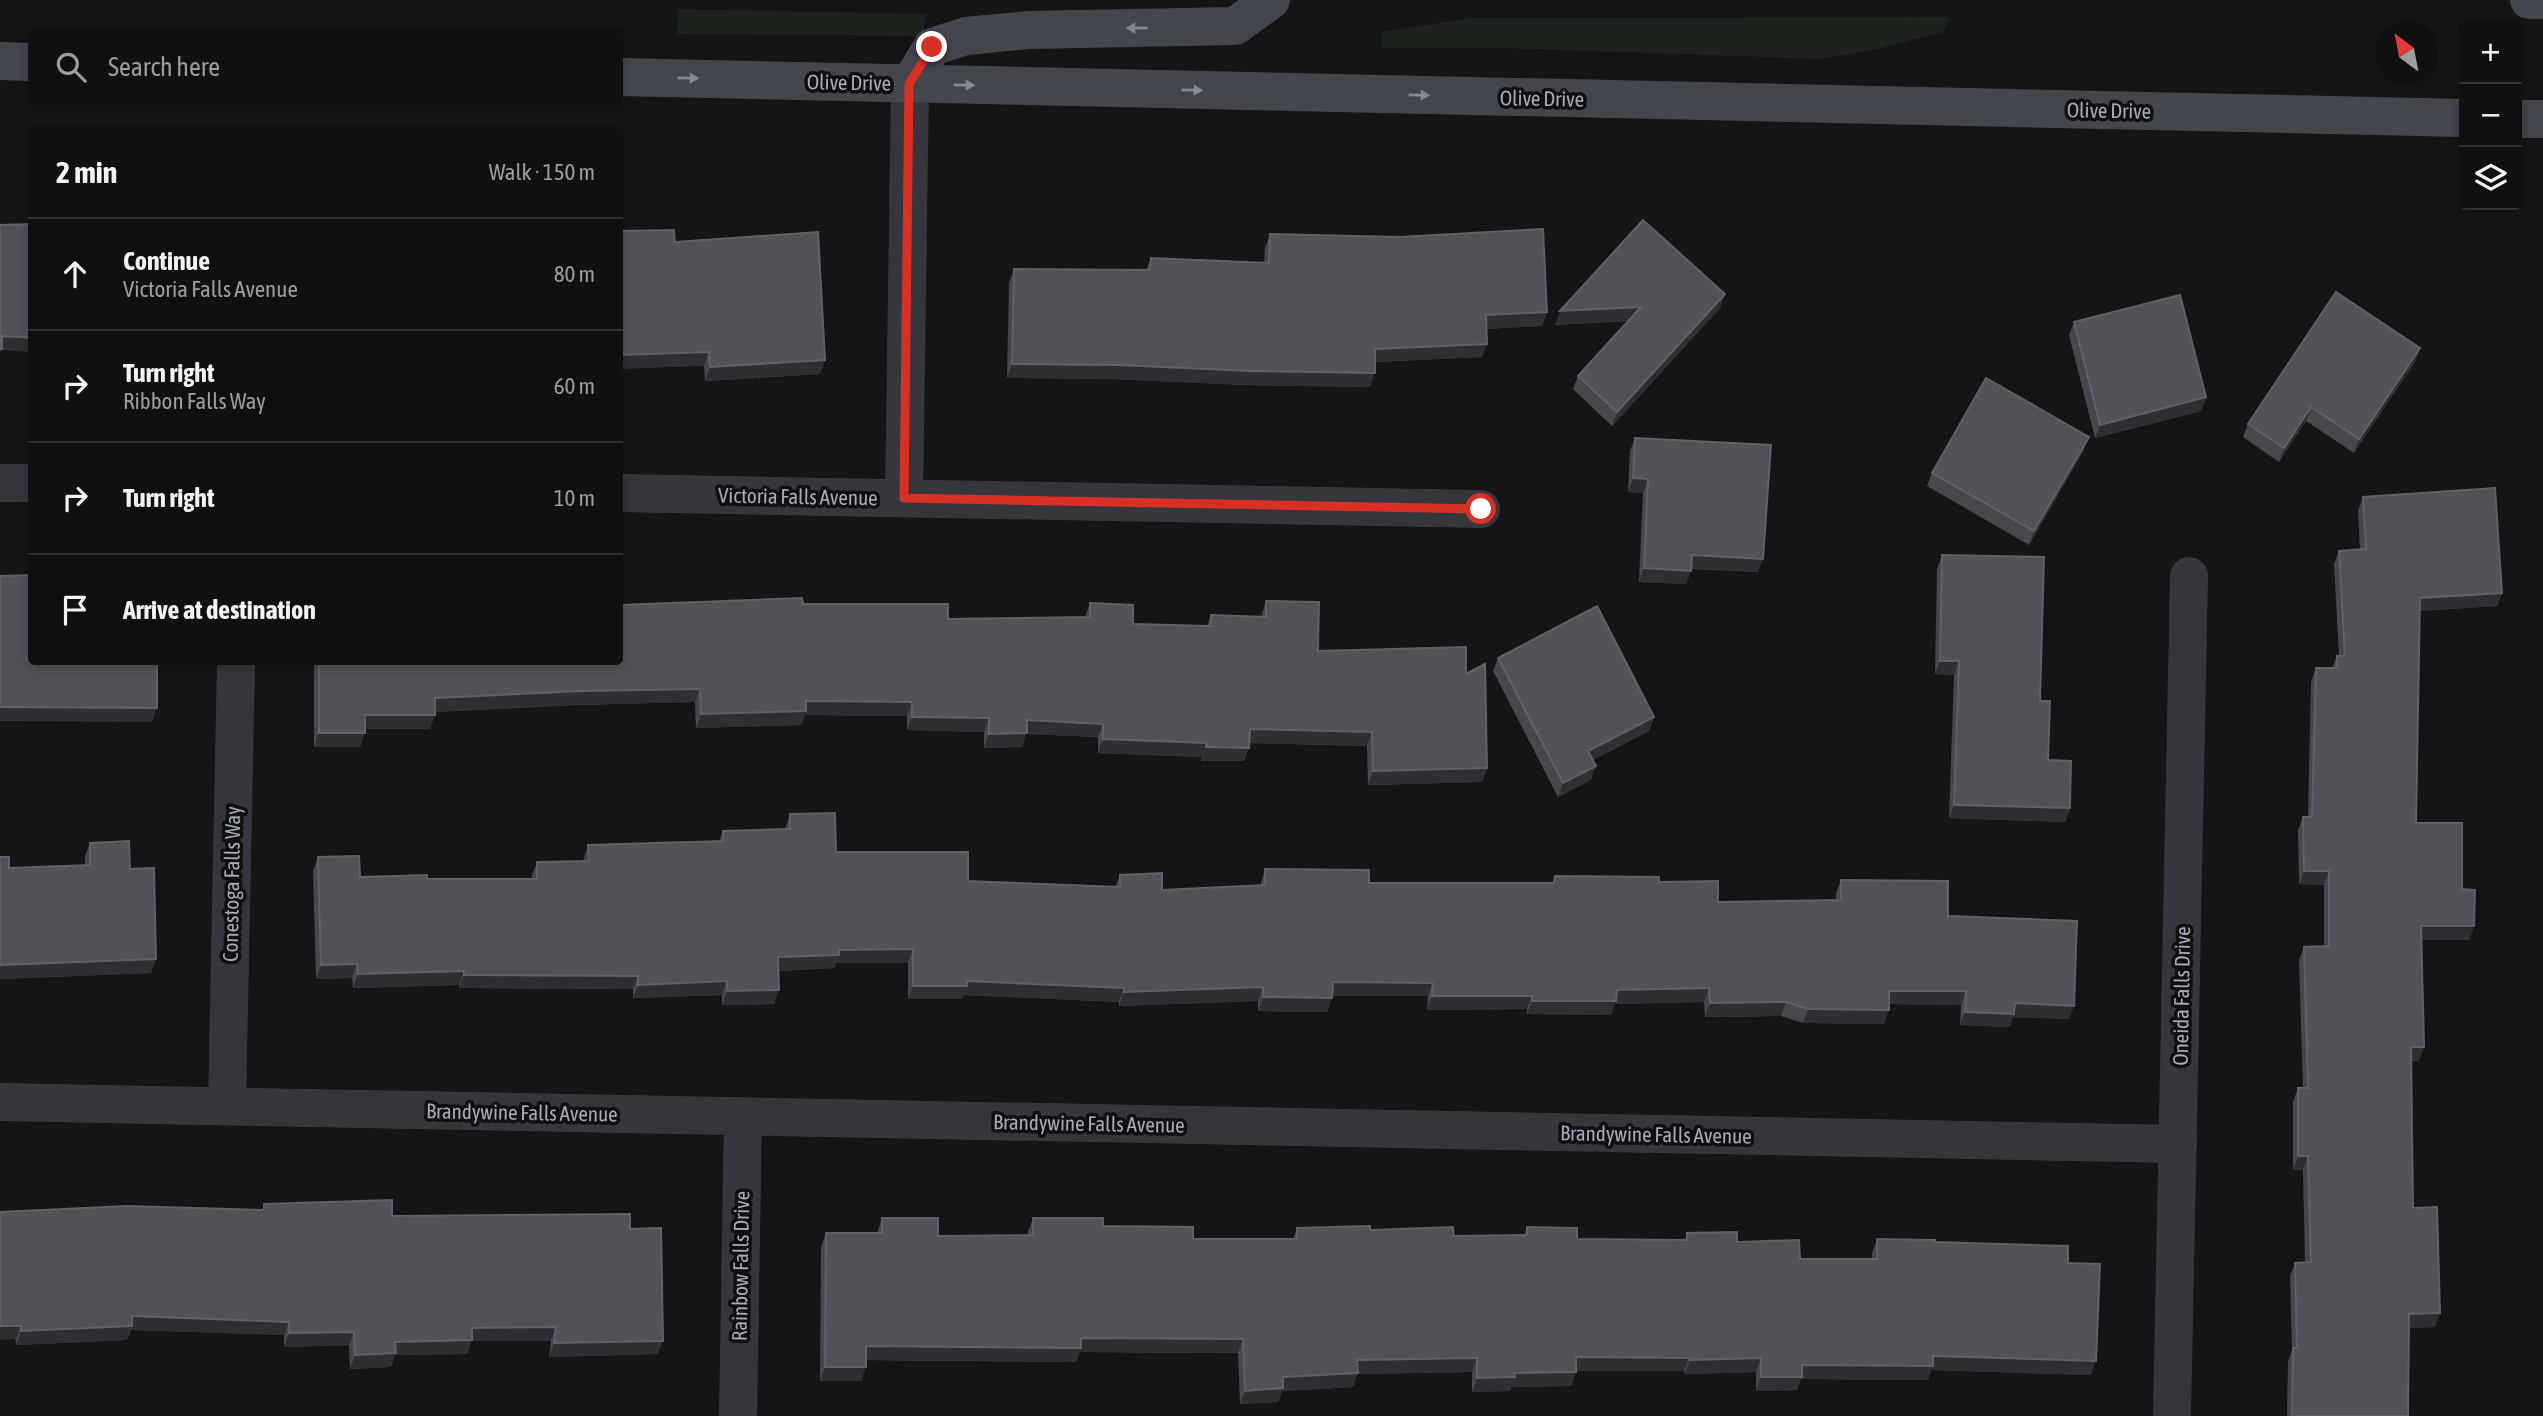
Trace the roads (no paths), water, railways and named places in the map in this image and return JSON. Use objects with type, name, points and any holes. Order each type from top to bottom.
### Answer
[{"type":"main road","points":[[909,84],[932,47],[966,36],[1028,30],[1235,26],[1270,0]]},
{"type":"main road","points":[[2529,0],[2543,0]]},
{"type":"main road","points":[[0,61],[28,62]]},
{"type":"main road","name":"Olive Drive","points":[[623,76],[2459,118]]},
{"type":"main road","points":[[2522,119],[2543,119]]},
{"type":"street","points":[[904,498],[909,84]]},
{"type":"street","points":[[0,483],[28,483]]},
{"type":"street","name":"Victoria Falls Avenue","points":[[623,493],[1481,509]]},
{"type":"street","name":"Oneida Falls Drive","points":[[2172,1416],[2189,576]]},
{"type":"street","name":"Conestoga Falls Way","points":[[227,1107],[236,665]]},
{"type":"street","name":"Brandywine Falls Avenue","points":[[0,1102],[2178,1144]]},
{"type":"street","name":"Rainbow Falls Drive","points":[[738,1416],[743,1116]]}]
